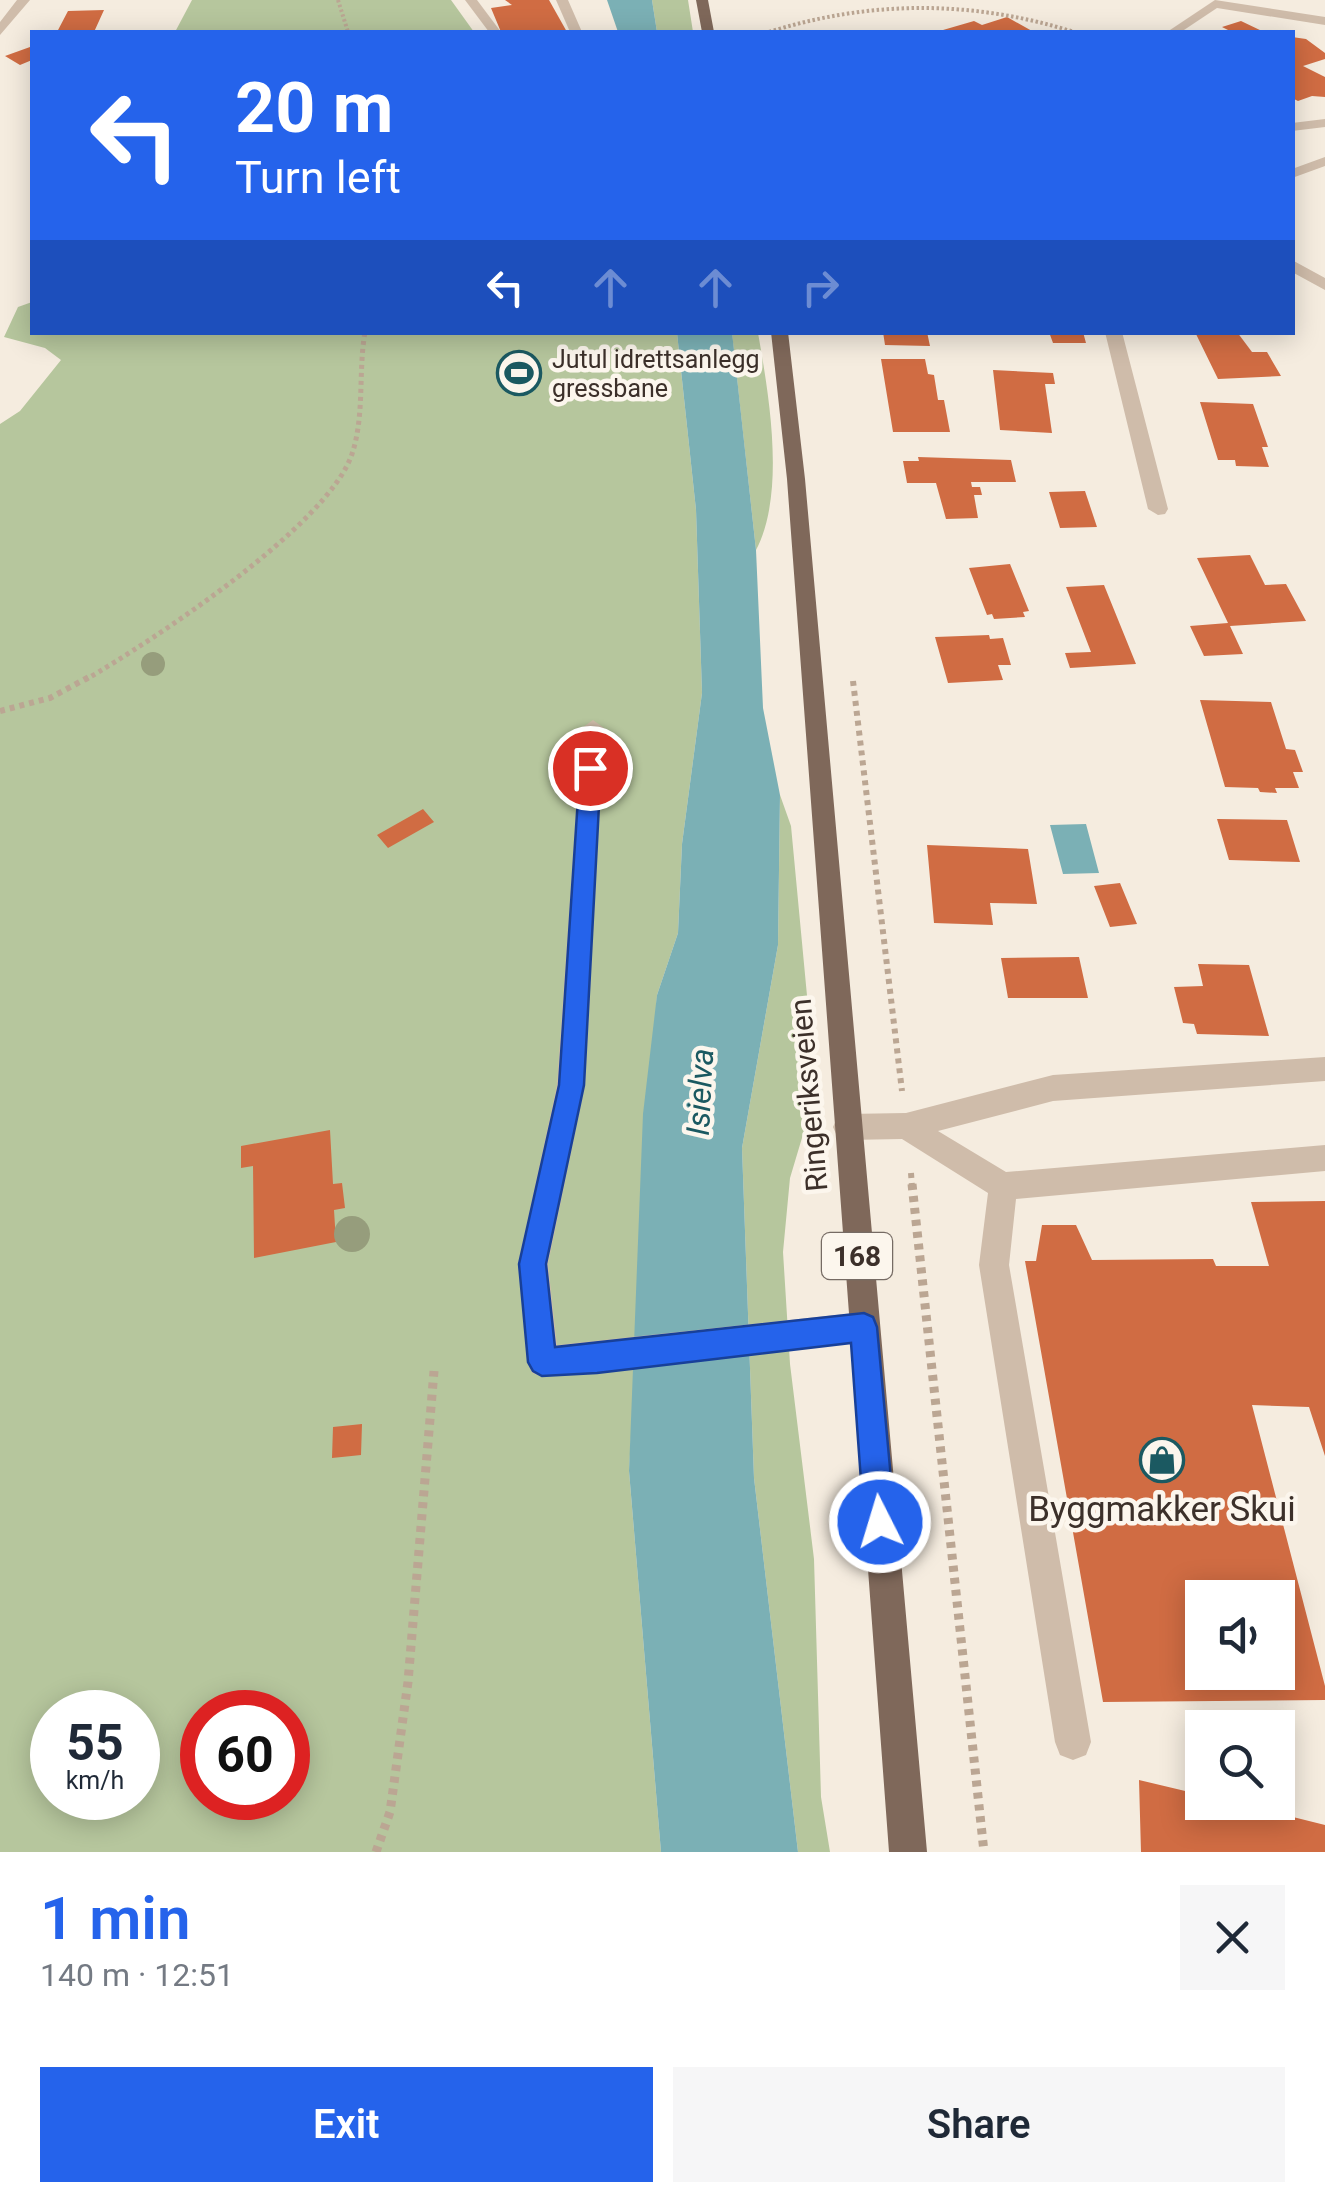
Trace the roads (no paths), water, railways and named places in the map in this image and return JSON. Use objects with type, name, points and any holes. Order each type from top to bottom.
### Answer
[{"type":"main road","points":[[702,0],[708,30]]},
{"type":"main road","name":"Ringeriksveien","points":[[779,335],[796,479],[908,1852]]},
{"type":"street","points":[[0,31],[24,0]]},
{"type":"street","points":[[470,0],[493,30]]},
{"type":"street","points":[[562,0],[575,30]]},
{"type":"street","points":[[1176,30],[1215,4],[1325,21]]},
{"type":"street","points":[[1295,127],[1325,123]]},
{"type":"street","points":[[1295,173],[1325,161]]},
{"type":"street","points":[[1295,266],[1325,286]]},
{"type":"street","points":[[1114,335],[1158,509]]},
{"type":"street","points":[[592,728],[571,1085],[532,1264],[542,1362],[864,1327]]},
{"type":"street","points":[[847,1128],[906,1126],[1052,1088],[1325,1069]]},
{"type":"street","points":[[906,1126],[1003,1186],[1325,1158]]},
{"type":"street","points":[[1003,1186],[994,1266],[1073,1742]]},
{"type":"water","points":[[607,0],[652,0],[657,30],[617,30]]},
{"type":"water","name":"Isielva","points":[[677,335],[732,335],[756,550],[763,708],[780,795],[778,945],[742,1148],[754,1478],[798,1852],[661,1852],[629,1471],[643,1114],[657,995],[678,933],[682,844],[702,693],[696,510]]},
{"type":"water","points":[[1086,824],[1099,873],[1063,874],[1050,825]]},
{"type":"place","name":"Jutul idrettsanlegg gressbane","points":[[519,373]]},
{"type":"place","name":"Byggmakker Skui","points":[[1162,1460]]}]
